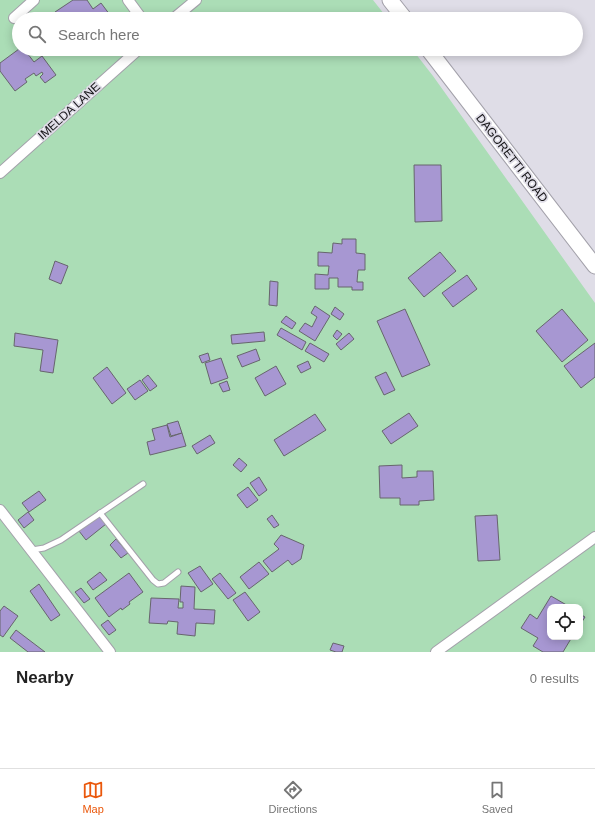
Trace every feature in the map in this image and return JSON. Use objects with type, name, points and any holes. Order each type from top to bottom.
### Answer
[{"type":"main road","points":[[390,0],[399,12]]},
{"type":"main road","name":"DAGORETTI ROAD","points":[[433,56],[595,266]]},
{"type":"street","points":[[21,12],[34,0]]},
{"type":"street","points":[[128,0],[137,12]]},
{"type":"street","points":[[181,12],[196,0]]},
{"type":"street","name":"IMELDA LANE","points":[[0,173],[130,56]]},
{"type":"street","points":[[0,510],[110,652]]},
{"type":"street","points":[[436,652],[595,537]]},
{"type":"lane","points":[[31,550],[44,548],[61,540],[143,484]]},
{"type":"lane","points":[[100,513],[153,580],[158,584],[164,583],[178,572]]},
{"type":"green space","points":[[0,0],[373,0],[382,12],[12,12],[12,56],[417,56],[595,303],[595,652],[0,652]]},
{"type":"building","points":[[73,0],[87,0],[93,9],[101,3],[108,12],[55,12]]},
{"type":"building","points":[[12,54],[12,56],[29,56],[34,62],[42,56],[56,75],[45,83],[40,77],[43,74],[42,72],[36,76],[34,73],[25,79],[27,82],[15,91],[0,71],[0,63]]},
{"type":"building","points":[[414,165],[441,165],[442,221],[415,222]]},
{"type":"building","points":[[342,239],[356,239],[356,253],[365,254],[365,270],[358,270],[357,282],[363,282],[363,290],[352,290],[352,287],[338,287],[338,278],[329,278],[329,289],[315,289],[315,274],[328,275],[329,266],[318,266],[318,252],[332,253],[333,243],[342,244]]},
{"type":"building","points":[[440,252],[456,271],[424,297],[408,278]]},
{"type":"building","points":[[55,261],[68,266],[61,284],[49,279]]},
{"type":"building","points":[[467,275],[477,289],[453,307],[442,293]]},
{"type":"building","points":[[270,281],[278,282],[277,306],[269,305]]},
{"type":"building","points":[[315,306],[330,316],[315,341],[299,331],[305,323],[312,327],[317,317],[311,313]]},
{"type":"building","points":[[335,307],[344,314],[340,320],[331,314]]},
{"type":"building","points":[[405,309],[430,365],[402,377],[377,321]]},
{"type":"building","points":[[562,309],[588,340],[562,362],[536,331]]},
{"type":"building","points":[[286,316],[296,323],[292,329],[281,322]]},
{"type":"building","points":[[281,328],[306,342],[302,350],[277,335]]},
{"type":"building","points":[[337,330],[342,334],[337,340],[333,336]]},
{"type":"building","points":[[264,332],[265,341],[232,344],[231,335]]},
{"type":"building","points":[[15,333],[58,340],[53,373],[40,371],[43,350],[14,346]]},
{"type":"building","points":[[349,333],[354,339],[341,350],[336,344]]},
{"type":"building","points":[[310,343],[329,354],[324,362],[305,351]]},
{"type":"building","points":[[595,343],[595,377],[581,388],[564,366]]},
{"type":"building","points":[[256,349],[260,360],[242,367],[237,356]]},
{"type":"building","points":[[208,353],[210,360],[202,363],[199,356]]},
{"type":"building","points":[[221,358],[228,378],[211,384],[205,363]]},
{"type":"building","points":[[308,361],[311,368],[301,373],[297,366]]},
{"type":"building","points":[[276,366],[286,384],[265,396],[255,378]]},
{"type":"building","points":[[107,367],[126,393],[112,404],[93,378]]},
{"type":"building","points":[[386,372],[395,390],[384,395],[375,377]]},
{"type":"building","points":[[148,375],[157,386],[150,391],[142,380]]},
{"type":"building","points":[[140,380],[148,391],[135,400],[127,389]]},
{"type":"building","points":[[227,381],[230,390],[223,392],[219,384]]},
{"type":"building","points":[[409,413],[418,426],[391,444],[382,431]]},
{"type":"building","points":[[315,414],[326,430],[284,456],[274,440]]},
{"type":"building","points":[[178,421],[182,433],[171,436],[167,424]]},
{"type":"building","points":[[167,425],[170,437],[182,433],[186,446],[150,455],[147,442],[155,440],[152,429]]},
{"type":"building","points":[[210,435],[215,443],[197,454],[192,446]]},
{"type":"building","points":[[239,458],[247,465],[241,472],[233,465]]},
{"type":"building","points":[[402,465],[402,478],[417,477],[417,471],[433,471],[434,500],[419,501],[419,505],[400,505],[400,498],[380,498],[379,466]]},
{"type":"building","points":[[259,477],[267,490],[259,496],[250,483]]},
{"type":"building","points":[[248,487],[258,500],[247,508],[237,495]]},
{"type":"building","points":[[39,491],[46,500],[29,512],[22,503]]},
{"type":"building","points":[[28,512],[34,520],[24,528],[18,520]]},
{"type":"building","points":[[272,515],[279,525],[274,528],[267,519]]},
{"type":"building","points":[[497,515],[500,560],[478,561],[475,516]]},
{"type":"building","points":[[99,516],[106,524],[86,540],[79,531]]},
{"type":"building","points":[[281,535],[304,545],[301,559],[292,565],[288,560],[272,572],[263,561],[279,549],[274,544]]},
{"type":"building","points":[[116,539],[128,553],[121,558],[110,545]]},
{"type":"building","points":[[259,562],[269,574],[249,589],[240,577]]},
{"type":"building","points":[[200,566],[213,584],[201,592],[188,573]]},
{"type":"building","points":[[100,572],[107,580],[93,590],[87,582]]},
{"type":"building","points":[[129,573],[143,592],[129,602],[130,604],[122,610],[121,608],[109,617],[95,598]]},
{"type":"building","points":[[220,573],[236,593],[228,599],[212,579]]},
{"type":"building","points":[[39,584],[60,615],[51,621],[30,591]]},
{"type":"building","points":[[181,586],[195,587],[194,609],[215,610],[214,624],[196,623],[195,636],[177,634],[178,622],[168,621],[167,624],[149,623],[151,598],[179,599],[178,608],[183,608],[183,602],[180,602]]},
{"type":"building","points":[[81,588],[90,599],[84,603],[75,592]]},
{"type":"building","points":[[245,592],[260,612],[248,621],[233,600]]},
{"type":"building","points":[[551,596],[565,604],[547,604],[547,640],[570,640],[563,652],[543,652],[533,646],[538,638],[521,628],[530,614],[537,619]]},
{"type":"building","points":[[4,606],[18,616],[3,637],[0,635],[0,611]]},
{"type":"building","points":[[108,620],[116,630],[109,635],[101,625]]},
{"type":"building","points":[[16,630],[45,652],[28,652],[10,638]]},
{"type":"building","points":[[333,643],[344,646],[342,652],[330,650]]}]
